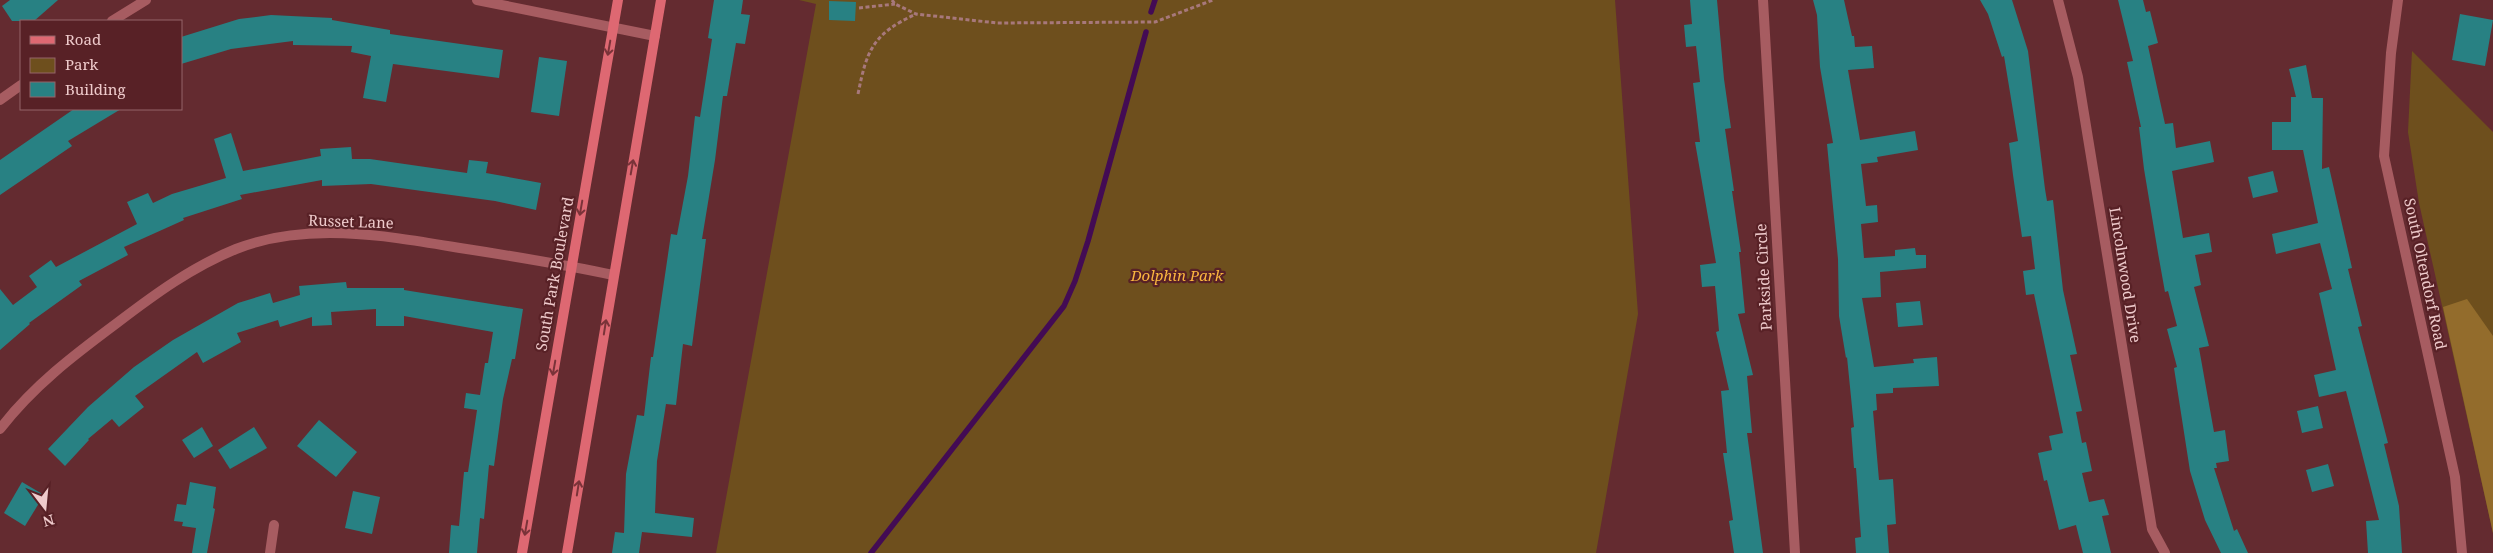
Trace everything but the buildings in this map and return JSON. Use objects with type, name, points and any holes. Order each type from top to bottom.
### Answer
[{"type":"street","points":[[114,20],[146,0]]},
{"type":"street","points":[[477,0],[654,36]]},
{"type":"street","name":"South Park Boulevard","points":[[522,553],[618,0]]},
{"type":"street","points":[[567,553],[661,0]]},
{"type":"street","name":"Parkside Circle","points":[[1763,0],[1795,553]]},
{"type":"street","name":"Lincolnwood Drive","points":[[2058,0],[2078,77],[2152,529],[2165,553]]},
{"type":"street","name":"South Oltendorf Road","points":[[2398,0],[2391,54],[2384,156],[2455,478],[2462,553]]},
{"type":"street","points":[[0,100],[20,86]]},
{"type":"street","name":"Russet Lane","points":[[0,429],[18,407],[61,365],[157,293],[195,268],[237,249],[282,237],[325,233],[388,237],[571,266],[613,275]]},
{"type":"street","points":[[270,553],[274,524]]},
{"type":"path","points":[[860,8],[894,2],[916,14],[997,22],[1155,22],[1213,0]]},
{"type":"path","points":[[858,94],[865,62],[876,41],[896,24],[916,14]]},
{"type":"green space","name":"Dolphin Park","points":[[799,0],[1615,0],[1638,314],[1596,553],[716,553],[816,4]]},
{"type":"green space","points":[[2412,51],[2493,132],[2493,533],[2419,203],[2408,132]]},
{"type":"shaded area","points":[[2467,299],[2493,336],[2493,533],[2443,307]]},
{"type":"waterway","points":[[1151,12],[1155,0]]},
{"type":"waterway","points":[[871,553],[1064,306],[1075,281],[1088,241],[1146,32]]}]
